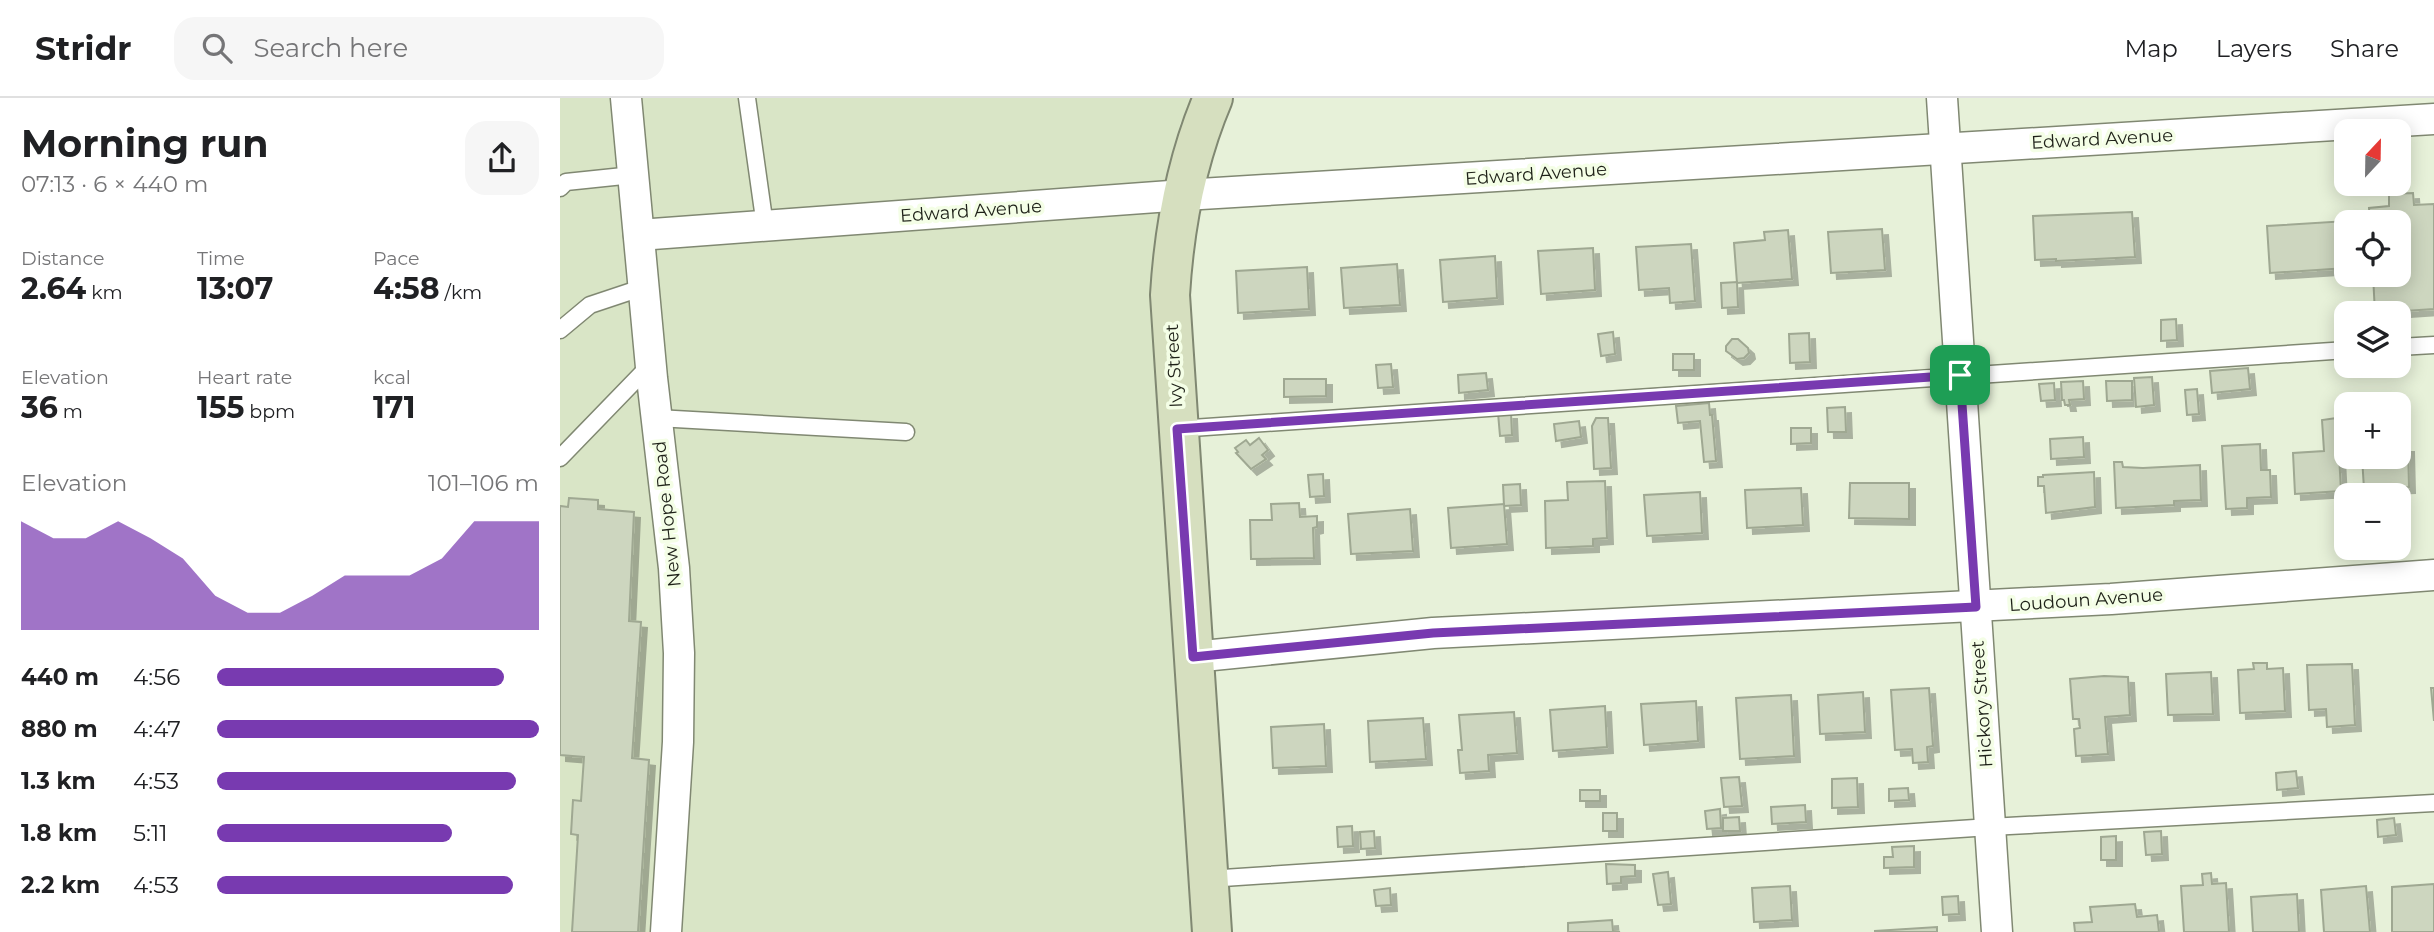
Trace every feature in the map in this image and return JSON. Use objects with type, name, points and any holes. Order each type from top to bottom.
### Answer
[{"type":"main road","name":"Ivy Street","points":[[1212,932],[1170,295],[1184,195],[1203,123],[1213,98]]},
{"type":"street","name":"New Hope Road","points":[[626,98],[651,364],[674,568],[679,653],[678,742],[666,932]]},
{"type":"street","name":"Hickory Street","points":[[1942,98],[1997,932]]},
{"type":"street","name":"Edward Avenue","points":[[639,235],[1184,195],[2434,119]]},
{"type":"street","name":"Loudoun Avenue","points":[[1193,657],[1433,633],[1976,607],[2434,575]]},
{"type":"lane","points":[[747,98],[765,226]]},
{"type":"lane","points":[[560,188],[566,182],[633,174]]},
{"type":"lane","points":[[560,330],[590,305],[644,287]]},
{"type":"lane","points":[[2411,346],[2434,345]]},
{"type":"lane","points":[[1177,429],[2334,351]]},
{"type":"lane","points":[[560,458],[651,364]]},
{"type":"lane","points":[[657,418],[906,432]]},
{"type":"lane","points":[[1208,879],[1990,827],[2434,803]]},
{"type":"shaded area","points":[[560,98],[1193,98],[1180,124],[1153,302],[1193,932],[560,932]]},
{"type":"building","points":[[2413,193],[2414,205],[2434,204],[2434,309],[2411,311],[2411,301],[2374,301],[2374,287],[2411,287],[2411,210],[2369,208],[2389,206],[2389,196],[2412,196]]},
{"type":"building","points":[[2132,212],[2135,257],[2035,260],[2033,216]]},
{"type":"building","points":[[2334,222],[2334,269],[2270,273],[2267,226]]},
{"type":"building","points":[[1882,229],[1885,270],[1831,273],[1828,232]]},
{"type":"building","points":[[1788,230],[1792,279],[1737,283],[1734,243],[1765,240],[1764,232]]},
{"type":"building","points":[[1691,244],[1695,301],[1670,303],[1669,288],[1639,290],[1636,247]]},
{"type":"building","points":[[1593,248],[1595,290],[1541,294],[1538,251]]},
{"type":"building","points":[[1495,256],[1497,298],[1443,302],[1440,260]]},
{"type":"building","points":[[1397,264],[1400,305],[1344,308],[1341,268]]},
{"type":"building","points":[[1307,267],[1309,309],[1238,313],[1236,271]]},
{"type":"building","points":[[1737,282],[1738,307],[1722,308],[1721,283]]},
{"type":"building","points":[[2176,319],[2177,340],[2161,341],[2161,320]]},
{"type":"building","points":[[1613,332],[1615,354],[1601,356],[1598,334]]},
{"type":"building","points":[[1809,333],[1810,362],[1790,363],[1789,334]]},
{"type":"building","points":[[1732,339],[1738,339],[1748,348],[1749,353],[1744,358],[1737,359],[1726,351],[1726,346]]},
{"type":"building","points":[[1673,354],[1694,354],[1694,370],[1673,370]]},
{"type":"building","points":[[1391,364],[1393,387],[1378,388],[1376,365]]},
{"type":"building","points":[[2248,368],[2250,389],[2212,393],[2210,371]]},
{"type":"building","points":[[1486,373],[1488,390],[1459,393],[1458,375]]},
{"type":"building","points":[[2152,377],[2154,405],[2136,407],[2134,378]]},
{"type":"building","points":[[1284,379],[1326,379],[1326,396],[1284,397]]},
{"type":"building","points":[[2083,381],[2084,399],[2069,400],[2070,405],[2065,405],[2061,382]]},
{"type":"building","points":[[2106,381],[2132,381],[2132,400],[2107,401]]},
{"type":"building","points":[[2054,383],[2055,400],[2041,401],[2039,384]]},
{"type":"building","points":[[2197,389],[2199,414],[2187,415],[2185,390]]},
{"type":"building","points":[[1709,403],[1716,461],[1704,462],[1700,421],[1678,423],[1676,406]]},
{"type":"building","points":[[1845,407],[1846,432],[1828,432],[1827,408]]},
{"type":"building","points":[[1498,413],[1511,413],[1512,435],[1500,436]]},
{"type":"building","points":[[1596,418],[1608,418],[1611,468],[1594,469],[1592,426]]},
{"type":"building","points":[[2334,418],[2334,469],[2340,469],[2341,483],[2334,483],[2334,491],[2295,494],[2293,453],[2324,451],[2322,420]]},
{"type":"building","points":[[1579,421],[1581,437],[1556,441],[1554,424]]},
{"type":"building","points":[[1791,428],[1811,428],[1811,443],[1791,444]]},
{"type":"building","points":[[2083,437],[2084,457],[2051,459],[2050,439]]},
{"type":"building","points":[[1259,438],[1268,450],[1262,455],[1266,459],[1251,469],[1236,453],[1238,452],[1235,448],[1246,440],[1250,445]]},
{"type":"building","points":[[2260,444],[2261,470],[2270,470],[2271,497],[2247,498],[2247,508],[2226,509],[2222,446]]},
{"type":"building","points":[[2114,462],[2122,462],[2123,467],[2143,468],[2200,465],[2201,500],[2174,501],[2174,505],[2116,508]]},
{"type":"building","points":[[2363,469],[2409,469],[2409,483],[2364,483]]},
{"type":"building","points":[[2094,472],[2095,507],[2046,513],[2044,486],[2038,486],[2038,477]]},
{"type":"building","points":[[1323,474],[1324,496],[1310,497],[1308,475]]},
{"type":"building","points":[[1605,481],[1607,538],[1593,539],[1593,546],[1546,548],[1545,501],[1568,500],[1567,482]]},
{"type":"building","points":[[1850,483],[1909,483],[1909,519],[1849,518]]},
{"type":"building","points":[[1520,484],[1521,505],[1504,506],[1503,485]]},
{"type":"building","points":[[1801,488],[1803,525],[1747,528],[1745,490]]},
{"type":"building","points":[[1700,492],[1702,533],[1647,536],[1644,495]]},
{"type":"building","points":[[569,498],[598,500],[598,509],[634,512],[629,621],[641,622],[632,758],[649,760],[638,932],[572,932],[578,835],[571,834],[573,800],[581,801],[584,757],[560,755],[560,506],[568,507]]},
{"type":"building","points":[[1299,503],[1300,517],[1317,516],[1317,527],[1313,528],[1314,558],[1251,559],[1250,520],[1272,520],[1271,504]]},
{"type":"building","points":[[1504,504],[1507,544],[1451,548],[1448,508]]},
{"type":"building","points":[[1410,509],[1413,551],[1351,554],[1348,514]]},
{"type":"building","points":[[2253,663],[2267,663],[2267,669],[2283,668],[2285,711],[2240,713],[2238,670],[2254,669]]},
{"type":"building","points":[[2352,664],[2355,725],[2327,727],[2326,709],[2309,710],[2307,665]]},
{"type":"building","points":[[2211,672],[2213,714],[2168,715],[2166,674]]},
{"type":"building","points":[[2128,677],[2130,715],[2105,717],[2108,754],[2076,756],[2074,729],[2080,728],[2079,719],[2073,719],[2070,679]]},
{"type":"building","points":[[1929,688],[1933,746],[1927,747],[1928,762],[1913,763],[1912,749],[1895,750],[1891,690]]},
{"type":"building","points":[[2431,688],[2434,688],[2434,721]]},
{"type":"building","points":[[1863,692],[1865,732],[1820,734],[1818,695]]},
{"type":"building","points":[[1791,695],[1794,756],[1740,759],[1736,698]]},
{"type":"building","points":[[1696,701],[1698,741],[1644,745],[1641,704]]},
{"type":"building","points":[[1605,706],[1607,747],[1553,751],[1550,710]]},
{"type":"building","points":[[1514,712],[1517,753],[1488,755],[1489,771],[1460,773],[1458,750],[1462,750],[1459,715]]},
{"type":"building","points":[[1423,718],[1426,759],[1370,762],[1368,721]]},
{"type":"building","points":[[1324,724],[1326,766],[1273,768],[1271,727]]},
{"type":"building","points":[[2296,771],[2298,788],[2277,790],[2276,773]]},
{"type":"building","points":[[1739,777],[1742,806],[1724,807],[1721,778]]},
{"type":"building","points":[[1857,778],[1858,807],[1832,808],[1832,779]]},
{"type":"building","points":[[1908,788],[1909,800],[1889,801],[1889,789]]},
{"type":"building","points":[[1580,790],[1600,790],[1600,801],[1580,801]]},
{"type":"building","points":[[1805,805],[1806,822],[1772,824],[1771,807]]},
{"type":"building","points":[[1720,809],[1721,828],[1707,829],[1705,811]]},
{"type":"building","points":[[1603,813],[1617,813],[1617,831],[1603,831]]},
{"type":"building","points":[[1739,817],[1740,831],[1723,831],[1723,818]]},
{"type":"building","points":[[2394,818],[2396,835],[2378,837],[2377,820]]},
{"type":"building","points":[[1352,826],[1353,846],[1338,847],[1337,827]]},
{"type":"building","points":[[1374,831],[1375,848],[1361,849],[1360,832]]},
{"type":"building","points":[[2161,831],[2162,854],[2146,855],[2144,832]]},
{"type":"building","points":[[2116,836],[2116,860],[2101,860],[2101,837]]},
{"type":"building","points":[[1914,846],[1914,867],[1884,868],[1884,857],[1893,857],[1892,847]]},
{"type":"building","points":[[1606,864],[1635,865],[1635,876],[1621,877],[1621,883],[1607,884]]},
{"type":"building","points":[[1668,872],[1671,904],[1658,905],[1653,874]]},
{"type":"building","points":[[2211,873],[2212,884],[2226,883],[2229,932],[2184,932],[2181,886],[2203,885],[2202,874]]},
{"type":"building","points":[[2434,884],[2434,932],[2392,932],[2392,887]]},
{"type":"building","points":[[1790,886],[1792,920],[1754,922],[1752,888]]},
{"type":"building","points":[[2366,886],[2370,932],[2324,932],[2321,890]]},
{"type":"building","points":[[1390,888],[1391,905],[1376,906],[1374,890]]},
{"type":"building","points":[[2297,894],[2299,932],[2253,932],[2251,897]]},
{"type":"building","points":[[1958,896],[1959,914],[1943,915],[1942,897]]},
{"type":"building","points":[[2135,904],[2137,917],[2157,915],[2159,932],[2075,932],[2074,923],[2092,922],[2090,907]]},
{"type":"building","points":[[1612,920],[1613,931],[1620,932],[1568,932],[1568,923]]},
{"type":"building","points":[[1937,927],[1937,932],[1875,932],[1875,931]]},
{"type":"route","points":[[1960,375],[1976,607],[1433,633],[1193,657],[1177,429],[1960,375]]}]
